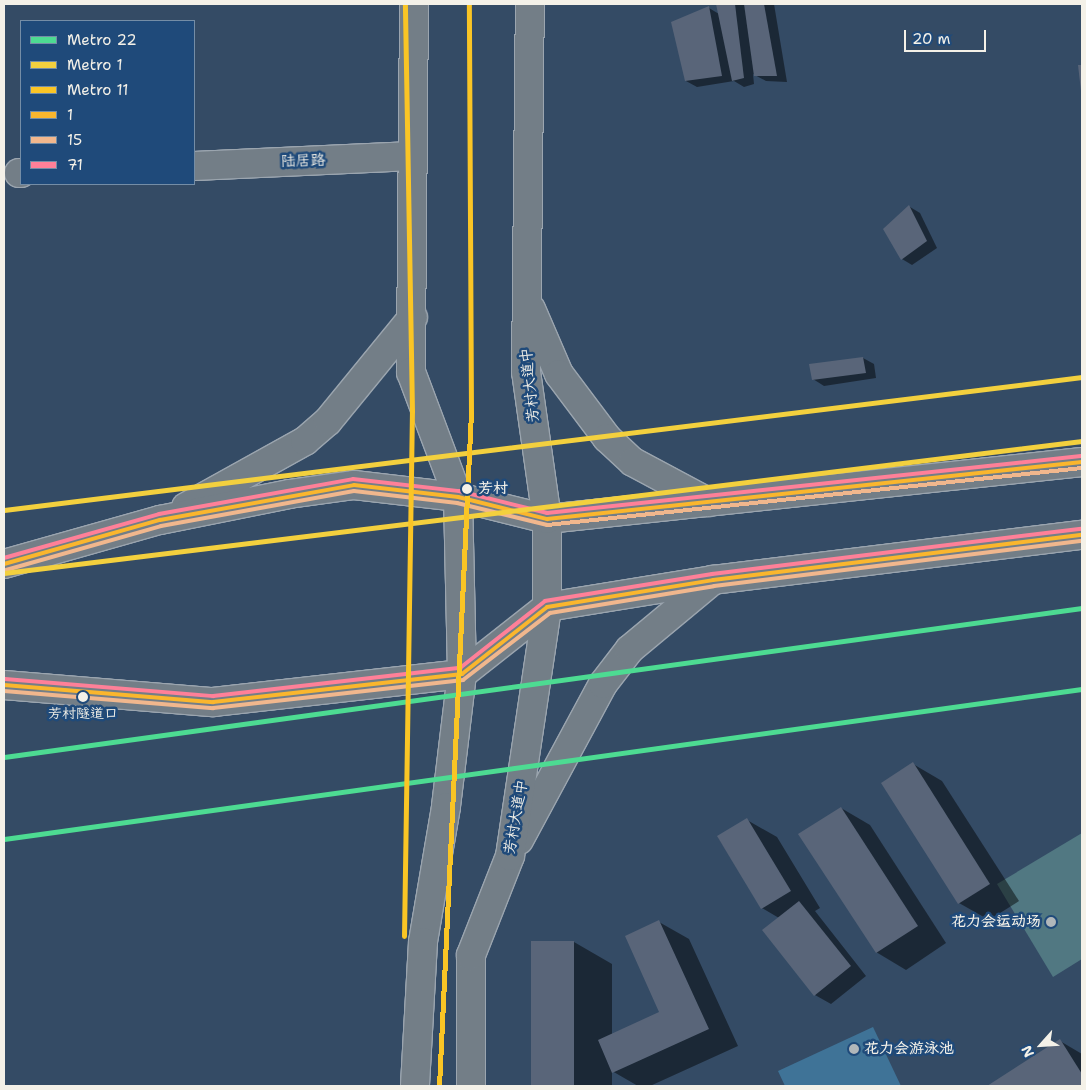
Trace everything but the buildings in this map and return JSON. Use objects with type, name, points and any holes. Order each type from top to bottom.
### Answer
[{"type":"main road","points":[[414,4],[413,317],[411,372],[458,497],[462,674],[446,807],[423,942],[415,1086]]},
{"type":"main road","name":"芳村大道中","points":[[471,1086],[471,955],[510,856],[547,608],[547,519],[526,372],[524,269],[530,4]]},
{"type":"main road","name":"陆居路","points":[[195,166],[413,156]]},
{"type":"main road","points":[[524,269],[534,320],[583,411],[634,462],[708,502]]},
{"type":"main road","points":[[160,520],[305,441],[328,421],[413,317]]},
{"type":"main road","points":[[4,564],[160,520],[354,485],[458,497],[547,519],[1082,462]]},
{"type":"main road","points":[[4,685],[213,702],[462,674],[547,608],[713,580],[1082,535]]},
{"type":"main road","points":[[510,856],[603,684],[630,649],[713,580]]},
{"type":"green space","name":"花力会运动场","points":[[1082,833],[1082,959],[1053,977],[997,884]]},
{"type":"water","name":"花力会游泳池","points":[[873,1027],[901,1086],[785,1086],[778,1071]]},
{"type":"metro line","name":"11","points":[[404,936],[412,411],[405,4]]},
{"type":"metro line","name":"11","points":[[439,1086],[471,413],[469,4]]},
{"type":"metro line","name":"1","points":[[4,510],[1082,377]]},
{"type":"metro line","name":"1","points":[[4,573],[1082,441]]},
{"type":"metro line","name":"22","points":[[4,757],[1082,608]]},
{"type":"metro line","name":"22","points":[[4,839],[1082,689]]},
{"type":"transit line","name":"71","points":[[4,558],[159,514],[353,479],[459,491],[547,513],[1081,456]]},
{"type":"transit line","name":"1","points":[[4,564],[160,520],[354,485],[458,497],[547,519],[1082,462]]},
{"type":"transit line","name":"15","points":[[6,570],[161,526],[354,491],[457,503],[547,525],[1082,468]]},
{"type":"transit line","name":"71","points":[[5,679],[213,696],[460,668],[545,601],[712,574],[1081,529]]},
{"type":"transit line","name":"1","points":[[4,685],[213,702],[462,674],[547,607],[713,580],[1082,535]]},
{"type":"transit line","name":"15","points":[[4,691],[213,708],[463,680],[550,613],[714,586],[1082,541]]},
{"type":"place","name":"芳村","points":[[467,489]]},
{"type":"place","name":"芳村隧道口","points":[[83,697]]},
{"type":"place","name":"花力会运动场","points":[[1051,922]]},
{"type":"place","name":"花力会游泳池","points":[[854,1049]]}]
